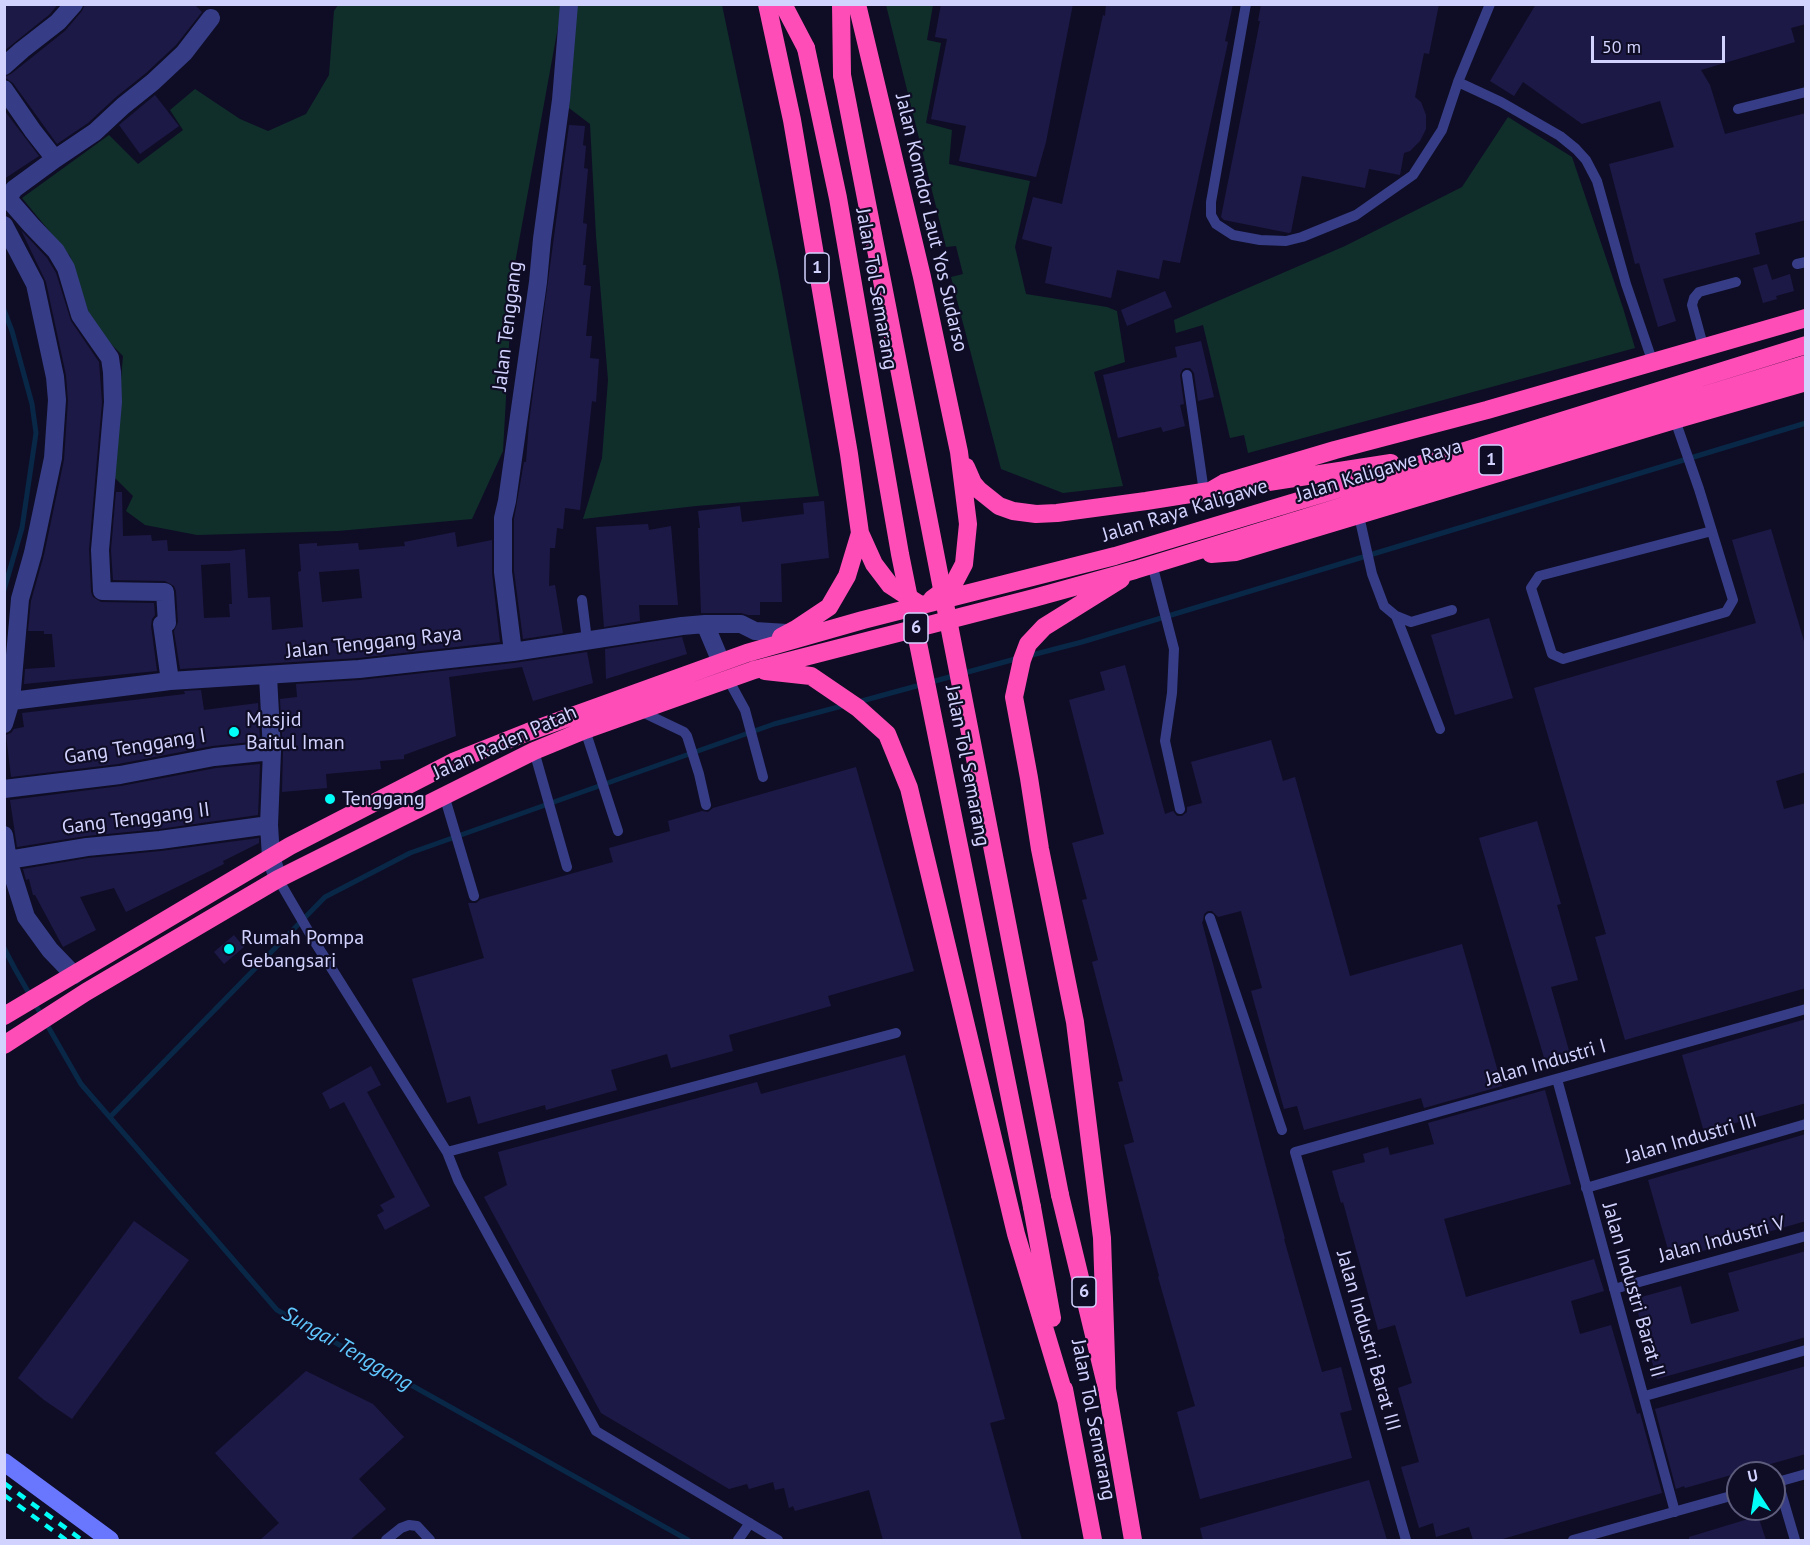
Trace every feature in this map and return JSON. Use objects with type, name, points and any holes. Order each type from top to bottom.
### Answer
[{"type":"highway","name":"1","points":[[767,4],[792,120],[849,454],[860,533],[874,564],[890,585],[922,606],[934,607],[1034,598]]},
{"type":"highway","name":"Jalan Tol Semarang","points":[[783,4],[806,48],[838,198],[900,554],[1032,1207],[1093,1540]]},
{"type":"highway","name":"Jalan Tol Semarang","points":[[841,4],[842,75],[1060,1195],[1107,1389],[1133,1540]]},
{"type":"highway","name":"Jalan Komdor Laut Yos Sudarso","points":[[857,4],[922,277],[959,452]]},
{"type":"highway","points":[[1208,491],[1224,483],[1335,450],[1487,410],[1806,318]]},
{"type":"highway","name":"Jalan Kaligawe Raya","points":[[1458,453],[1806,345]]},
{"type":"highway","name":"Jalan Kaligawe Raya","points":[[1034,598],[1143,567],[1806,364]]},
{"type":"highway","points":[[1177,556],[1236,552],[1360,521],[1677,425],[1806,382]]},
{"type":"highway","name":"1","points":[[959,452],[973,483],[979,490],[999,506],[1013,511],[1036,514],[1057,513],[1458,453]]},
{"type":"highway","points":[[852,644],[898,621],[954,583],[964,564],[968,524],[959,452]]},
{"type":"highway","name":"Jalan Raya Kaligawe","points":[[922,606],[1114,556],[1458,453]]},
{"type":"highway","points":[[750,661],[787,633],[829,606],[847,576],[860,533]]},
{"type":"highway","points":[[1107,1389],[1102,1238],[1075,1022],[1040,849],[1014,697],[1028,644],[1044,627],[1143,567]]},
{"type":"highway","name":"Jalan Raden Patah","points":[[5,1016],[271,857],[455,761],[721,662],[750,661],[852,644],[1034,598]]},
{"type":"highway","name":"Jalan Raden Patah","points":[[12,1040],[86,992],[282,885],[446,803],[534,751],[585,730],[728,679],[750,661],[863,620],[922,606]]},
{"type":"highway","points":[[750,661],[812,676],[858,708],[887,734],[909,788],[1016,1234],[1066,1400]]},
{"type":"street","points":[[4,66],[58,22],[74,4]]},
{"type":"street","name":"Jalan Tenggang","points":[[513,652],[503,572],[503,518],[538,282],[543,228],[561,100],[569,4]]},
{"type":"street","points":[[170,681],[162,624],[167,623],[165,592],[102,591],[100,550],[113,402],[110,358],[80,315],[66,268],[56,251],[10,201],[9,196],[14,189],[95,132],[153,82],[184,53],[211,18]]},
{"type":"street","points":[[4,89],[55,159]]},
{"type":"street","points":[[4,225],[35,284],[57,400],[51,467],[33,553],[20,599],[4,724]]},
{"type":"street","points":[[705,624],[721,662]]},
{"type":"street","name":"Jalan Tenggang Raya","points":[[7,702],[170,681],[359,669],[513,652],[682,626],[741,624],[755,631],[787,633]]},
{"type":"street","points":[[268,676],[272,751],[269,825],[271,857],[282,885]]},
{"type":"street","name":"Gang Tenggang I","points":[[4,789],[120,775],[214,757],[272,751]]},
{"type":"street","name":"Gang Tenggang II","points":[[8,860],[87,847],[160,840],[269,825]]},
{"type":"street","points":[[4,835],[8,860],[26,917],[72,976]]},
{"type":"street","points":[[4,1462],[110,1540]]},
{"type":"lane","points":[[1246,4],[1211,202],[1211,215],[1216,224],[1233,235],[1260,240],[1286,241],[1302,237],[1356,215],[1413,175],[1442,130],[1458,82],[1490,4]]},
{"type":"lane","points":[[1458,82],[1501,102],[1560,136],[1587,160],[1597,181],[1626,284],[1653,363]]},
{"type":"lane","points":[[1738,109],[1806,92]]},
{"type":"lane","points":[[1704,349],[1692,305],[1694,298],[1699,292],[1736,282]]},
{"type":"lane","points":[[1187,375],[1208,491]]},
{"type":"lane","points":[[1677,425],[1699,489],[1712,531],[1733,600],[1726,612],[1563,660],[1552,654],[1530,588],[1539,576],[1712,531]]},
{"type":"lane","points":[[1360,521],[1372,574],[1384,606],[1396,616],[1411,622],[1452,610]]},
{"type":"lane","points":[[1143,567],[1158,587],[1174,648],[1172,693],[1165,741],[1180,809]]},
{"type":"lane","points":[[582,600],[587,640]]},
{"type":"lane","points":[[1396,616],[1440,729]]},
{"type":"lane","points":[[728,679],[745,710],[763,777]]},
{"type":"lane","points":[[640,711],[684,732],[687,736],[706,805]]},
{"type":"lane","points":[[585,730],[618,831]]},
{"type":"lane","points":[[534,751],[567,867]]},
{"type":"lane","points":[[446,803],[474,896]]},
{"type":"lane","points":[[282,885],[313,939],[447,1152],[458,1180],[596,1431],[778,1540]]},
{"type":"lane","points":[[1210,918],[1282,1130]]},
{"type":"lane","name":"Jalan Industri I","points":[[1296,1151],[1806,1009]]},
{"type":"lane","points":[[447,1152],[896,1033]]},
{"type":"lane","name":"Jalan Industri Barat II","points":[[1557,1079],[1676,1512]]},
{"type":"lane","name":"Jalan Industri III","points":[[1586,1188],[1806,1124]]},
{"type":"lane","name":"Jalan Industri Barat III","points":[[1296,1151],[1406,1540]]},
{"type":"lane","name":"Jalan Industri V","points":[[1614,1289],[1806,1236]]},
{"type":"lane","points":[[1645,1396],[1806,1350]]},
{"type":"lane","points":[[1786,1480],[1806,1474]]},
{"type":"lane","points":[[1573,1540],[1726,1497]]},
{"type":"lane","points":[[1786,1513],[1795,1540]]},
{"type":"lane","points":[[739,1538],[750,1523]]},
{"type":"lane","points":[[386,1540],[401,1528],[409,1525],[417,1526],[430,1540]]},
{"type":"green space","points":[[338,5],[562,5],[513,274],[503,451],[472,519],[338,531],[197,535],[145,525],[126,511],[133,496],[113,476],[123,356],[93,326],[70,256],[22,198],[109,135],[138,164],[183,130],[170,110],[195,89],[240,119],[268,131],[306,114],[329,75],[334,11]]},
{"type":"green space","points":[[577,5],[722,5],[778,271],[819,496],[696,506],[583,519],[602,458],[608,380],[596,236],[590,124],[569,108]]},
{"type":"green space","points":[[886,5],[933,5],[927,40],[941,43],[926,123],[952,130],[949,164],[1030,181],[1015,247],[1026,294],[1107,307],[1117,311],[1125,362],[1094,372],[1123,486],[1063,493],[1001,469],[951,277],[963,274],[956,246],[946,247]]},
{"type":"green space","points":[[1508,117],[1572,157],[1635,348],[1248,453],[1244,435],[1230,438],[1203,325],[1176,333],[1174,320],[1345,246],[1462,187]]},
{"type":"building","points":[[4,4],[58,4],[50,14],[4,51]]},
{"type":"building","points":[[85,4],[194,4],[202,12],[176,45],[146,73],[88,123],[57,144],[13,83],[4,77],[11,74],[65,31]]},
{"type":"building","points":[[941,4],[1073,4],[1046,142],[1036,177],[959,161],[966,126],[931,119],[947,39],[935,37]]},
{"type":"building","points":[[1106,4],[1233,4],[1225,41],[1228,42],[1180,263],[1163,260],[1159,279],[1117,270],[1111,298],[1045,283],[1052,247],[1022,239],[1033,197],[1062,204]]},
{"type":"building","points":[[1261,4],[1439,4],[1429,54],[1424,53],[1415,97],[1421,102],[1426,115],[1426,129],[1420,141],[1410,151],[1404,153],[1400,175],[1369,169],[1365,188],[1302,176],[1289,233],[1224,220],[1221,217],[1260,21],[1258,21]]},
{"type":"building","points":[[1536,4],[1806,4],[1806,24],[1791,28],[1795,42],[1701,70],[1710,85],[1725,134],[1806,113],[1806,220],[1755,233],[1760,254],[1663,279],[1676,321],[1658,327],[1639,263],[1635,264],[1609,164],[1674,147],[1660,101],[1582,124],[1523,82],[1514,96],[1490,81]]},
{"type":"building","points":[[155,95],[179,126],[140,154],[119,125]]},
{"type":"building","points":[[4,110],[39,156],[4,179]]},
{"type":"building","points":[[569,125],[585,126],[584,168],[588,169],[583,223],[587,224],[583,265],[586,265],[584,285],[591,286],[586,336],[592,336],[590,358],[599,359],[596,402],[592,401],[580,510],[565,508],[563,529],[557,528],[555,548],[550,548],[549,586],[555,585],[563,633],[523,639],[514,571],[514,519],[524,462],[526,462],[529,423]]},
{"type":"building","points":[[21,230],[47,258],[56,273],[71,321],[99,362],[102,402],[89,549],[91,592],[93,597],[101,602],[154,603],[155,615],[151,626],[157,671],[24,684],[25,669],[55,667],[52,634],[44,634],[44,631],[28,631],[31,601],[44,555],[64,460],[68,401],[66,375],[46,282]]},
{"type":"building","points":[[1767,264],[1772,280],[1790,274],[1794,291],[1776,296],[1777,299],[1763,303],[1753,268]]},
{"type":"building","points":[[1165,291],[1172,307],[1127,326],[1121,310]]},
{"type":"building","points":[[1201,341],[1214,397],[1198,401],[1194,373],[1190,368],[1185,368],[1180,375],[1184,404],[1180,405],[1185,426],[1163,432],[1161,427],[1118,438],[1103,375],[1177,357],[1175,347]]},
{"type":"building","points":[[116,492],[122,492],[123,536],[151,535],[152,541],[167,540],[168,551],[245,549],[248,598],[270,597],[272,630],[303,627],[298,572],[301,571],[299,544],[317,543],[317,546],[358,543],[359,550],[405,546],[404,542],[455,532],[457,547],[492,540],[492,573],[500,642],[358,658],[180,669],[174,631],[178,622],[174,586],[165,581],[113,580],[111,550]],"holes":[[[230,563],[232,604],[229,604],[230,617],[204,618],[201,565]],[[359,569],[362,598],[322,602],[319,572]]]},
{"type":"building","points":[[824,501],[829,558],[781,564],[782,602],[760,602],[760,615],[701,613],[698,511],[740,506],[742,522],[804,514],[803,503]]},
{"type":"building","points":[[648,524],[649,530],[671,526],[678,605],[639,605],[640,621],[604,627],[596,527]]},
{"type":"building","points":[[1771,529],[1806,648],[1806,772],[1776,781],[1784,809],[1806,803],[1806,988],[1625,1040],[1595,937],[1606,934],[1534,688],[1756,623],[1732,540]]},
{"type":"building","points":[[1489,618],[1513,698],[1455,715],[1431,635]]},
{"type":"building","points":[[682,637],[687,654],[606,679],[605,649]]},
{"type":"building","points":[[587,652],[593,683],[533,701],[522,667],[449,677],[456,736],[404,755],[404,759],[380,761],[381,769],[326,774],[327,788],[282,792],[283,751],[280,699],[297,697],[296,684],[360,680],[514,663]]},
{"type":"building","points":[[1125,665],[1165,814],[1173,811],[1177,816],[1182,816],[1187,812],[1187,807],[1202,803],[1191,762],[1271,740],[1283,781],[1295,777],[1350,976],[1462,944],[1502,1086],[1424,1108],[1421,1098],[1304,1130],[1297,1106],[1284,1109],[1251,991],[1262,988],[1241,911],[1218,917],[1212,911],[1204,914],[1202,922],[1284,1239],[1322,1372],[1341,1367],[1352,1410],[1340,1413],[1352,1458],[1200,1499],[1177,1412],[1195,1406],[1158,1277],[1124,1145],[1134,1142],[1118,1082],[1123,1081],[1092,962],[1098,960],[1082,900],[1087,899],[1072,843],[1104,834],[1069,700],[1105,690],[1100,672]]},
{"type":"building","points":[[201,690],[204,710],[258,703],[260,741],[212,746],[118,764],[11,777],[6,735],[14,729],[24,727],[22,713],[185,694],[184,691]]},
{"type":"building","points":[[260,764],[258,815],[159,829],[86,836],[17,847],[10,800],[121,786],[216,768]]},
{"type":"building","points":[[856,767],[914,971],[828,996],[831,1006],[729,1035],[733,1051],[671,1068],[667,1054],[611,1070],[617,1090],[546,1110],[545,1105],[478,1124],[470,1096],[447,1103],[412,979],[484,958],[468,903],[476,903],[481,899],[613,862],[609,848],[670,831],[668,821],[702,811],[708,812],[713,808]]},
{"type":"building","points":[[1537,821],[1561,904],[1557,905],[1578,980],[1551,987],[1570,1054],[1545,1061],[1479,838]]},
{"type":"building","points":[[259,838],[259,843],[223,861],[224,864],[126,912],[114,888],[80,897],[96,930],[63,947],[33,895],[29,879],[26,880],[23,869],[88,858]]},
{"type":"building","name":"Rumah Pompa Gebangsari","points":[[234,935],[244,947],[224,964],[214,952]]},
{"type":"building","points":[[1806,1019],[1806,1103],[1704,1132],[1682,1055]]},
{"type":"building","points":[[905,1055],[1005,1419],[990,1423],[1022,1540],[883,1540],[869,1490],[795,1511],[793,1506],[789,1508],[784,1488],[775,1490],[773,1482],[749,1489],[747,1484],[729,1489],[601,1413],[484,1197],[507,1185],[498,1152],[757,1082],[761,1094]]},
{"type":"building","points":[[371,1066],[381,1085],[367,1092],[430,1206],[385,1230],[377,1215],[384,1211],[380,1205],[395,1197],[344,1102],[330,1109],[322,1093]]},
{"type":"building","points":[[1545,1090],[1571,1184],[1444,1219],[1466,1297],[1594,1259],[1604,1291],[1571,1301],[1580,1334],[1611,1325],[1637,1414],[1640,1413],[1662,1493],[1499,1540],[1473,1540],[1469,1527],[1436,1537],[1433,1523],[1419,1528],[1401,1467],[1419,1462],[1398,1388],[1412,1383],[1395,1325],[1378,1330],[1343,1202],[1341,1203],[1332,1171],[1365,1162],[1363,1154],[1388,1147],[1390,1155],[1434,1144],[1428,1123]]},
{"type":"building","points":[[1806,1134],[1806,1221],[1671,1260],[1648,1180]]},
{"type":"building","points":[[134,1221],[189,1260],[72,1419],[18,1378]]},
{"type":"building","points":[[1806,1251],[1806,1337],[1657,1379],[1634,1299],[1681,1286],[1691,1324],[1739,1311],[1728,1273]]},
{"type":"building","points":[[1806,1366],[1806,1454],[1781,1461],[1726,1461],[1726,1476],[1676,1489],[1655,1409]]},
{"type":"building","points":[[306,1371],[373,1404],[404,1437],[359,1479],[386,1509],[350,1540],[260,1540],[279,1523],[215,1453]]},
{"type":"building","points":[[1369,1480],[1387,1540],[1203,1540],[1200,1528]]},
{"type":"building","points":[[1742,1521],[1760,1521],[1766,1540],[1689,1540],[1689,1537]]},
{"type":"waterway","name":"Sungai Tenggang","points":[[4,310],[32,404],[36,433],[22,528],[4,590]]},
{"type":"waterway","points":[[1028,656],[1082,642],[1806,423]]},
{"type":"waterway","points":[[858,702],[1019,658]]},
{"type":"waterway","points":[[110,1117],[325,897],[410,853],[774,724],[846,705]]},
{"type":"waterway","name":"Sungai Tenggang","points":[[4,948],[81,1084],[277,1310],[688,1540]]},
{"type":"railway","points":[[4,1483],[82,1540]]},
{"type":"railway","points":[[4,1495],[66,1540]]},
{"type":"place","name":"Masjid Baitul Iman","points":[[234,732]]},
{"type":"place","name":"Tenggang","points":[[330,799]]},
{"type":"place","name":"Rumah Pompa Gebangsari","points":[[229,949]]}]
